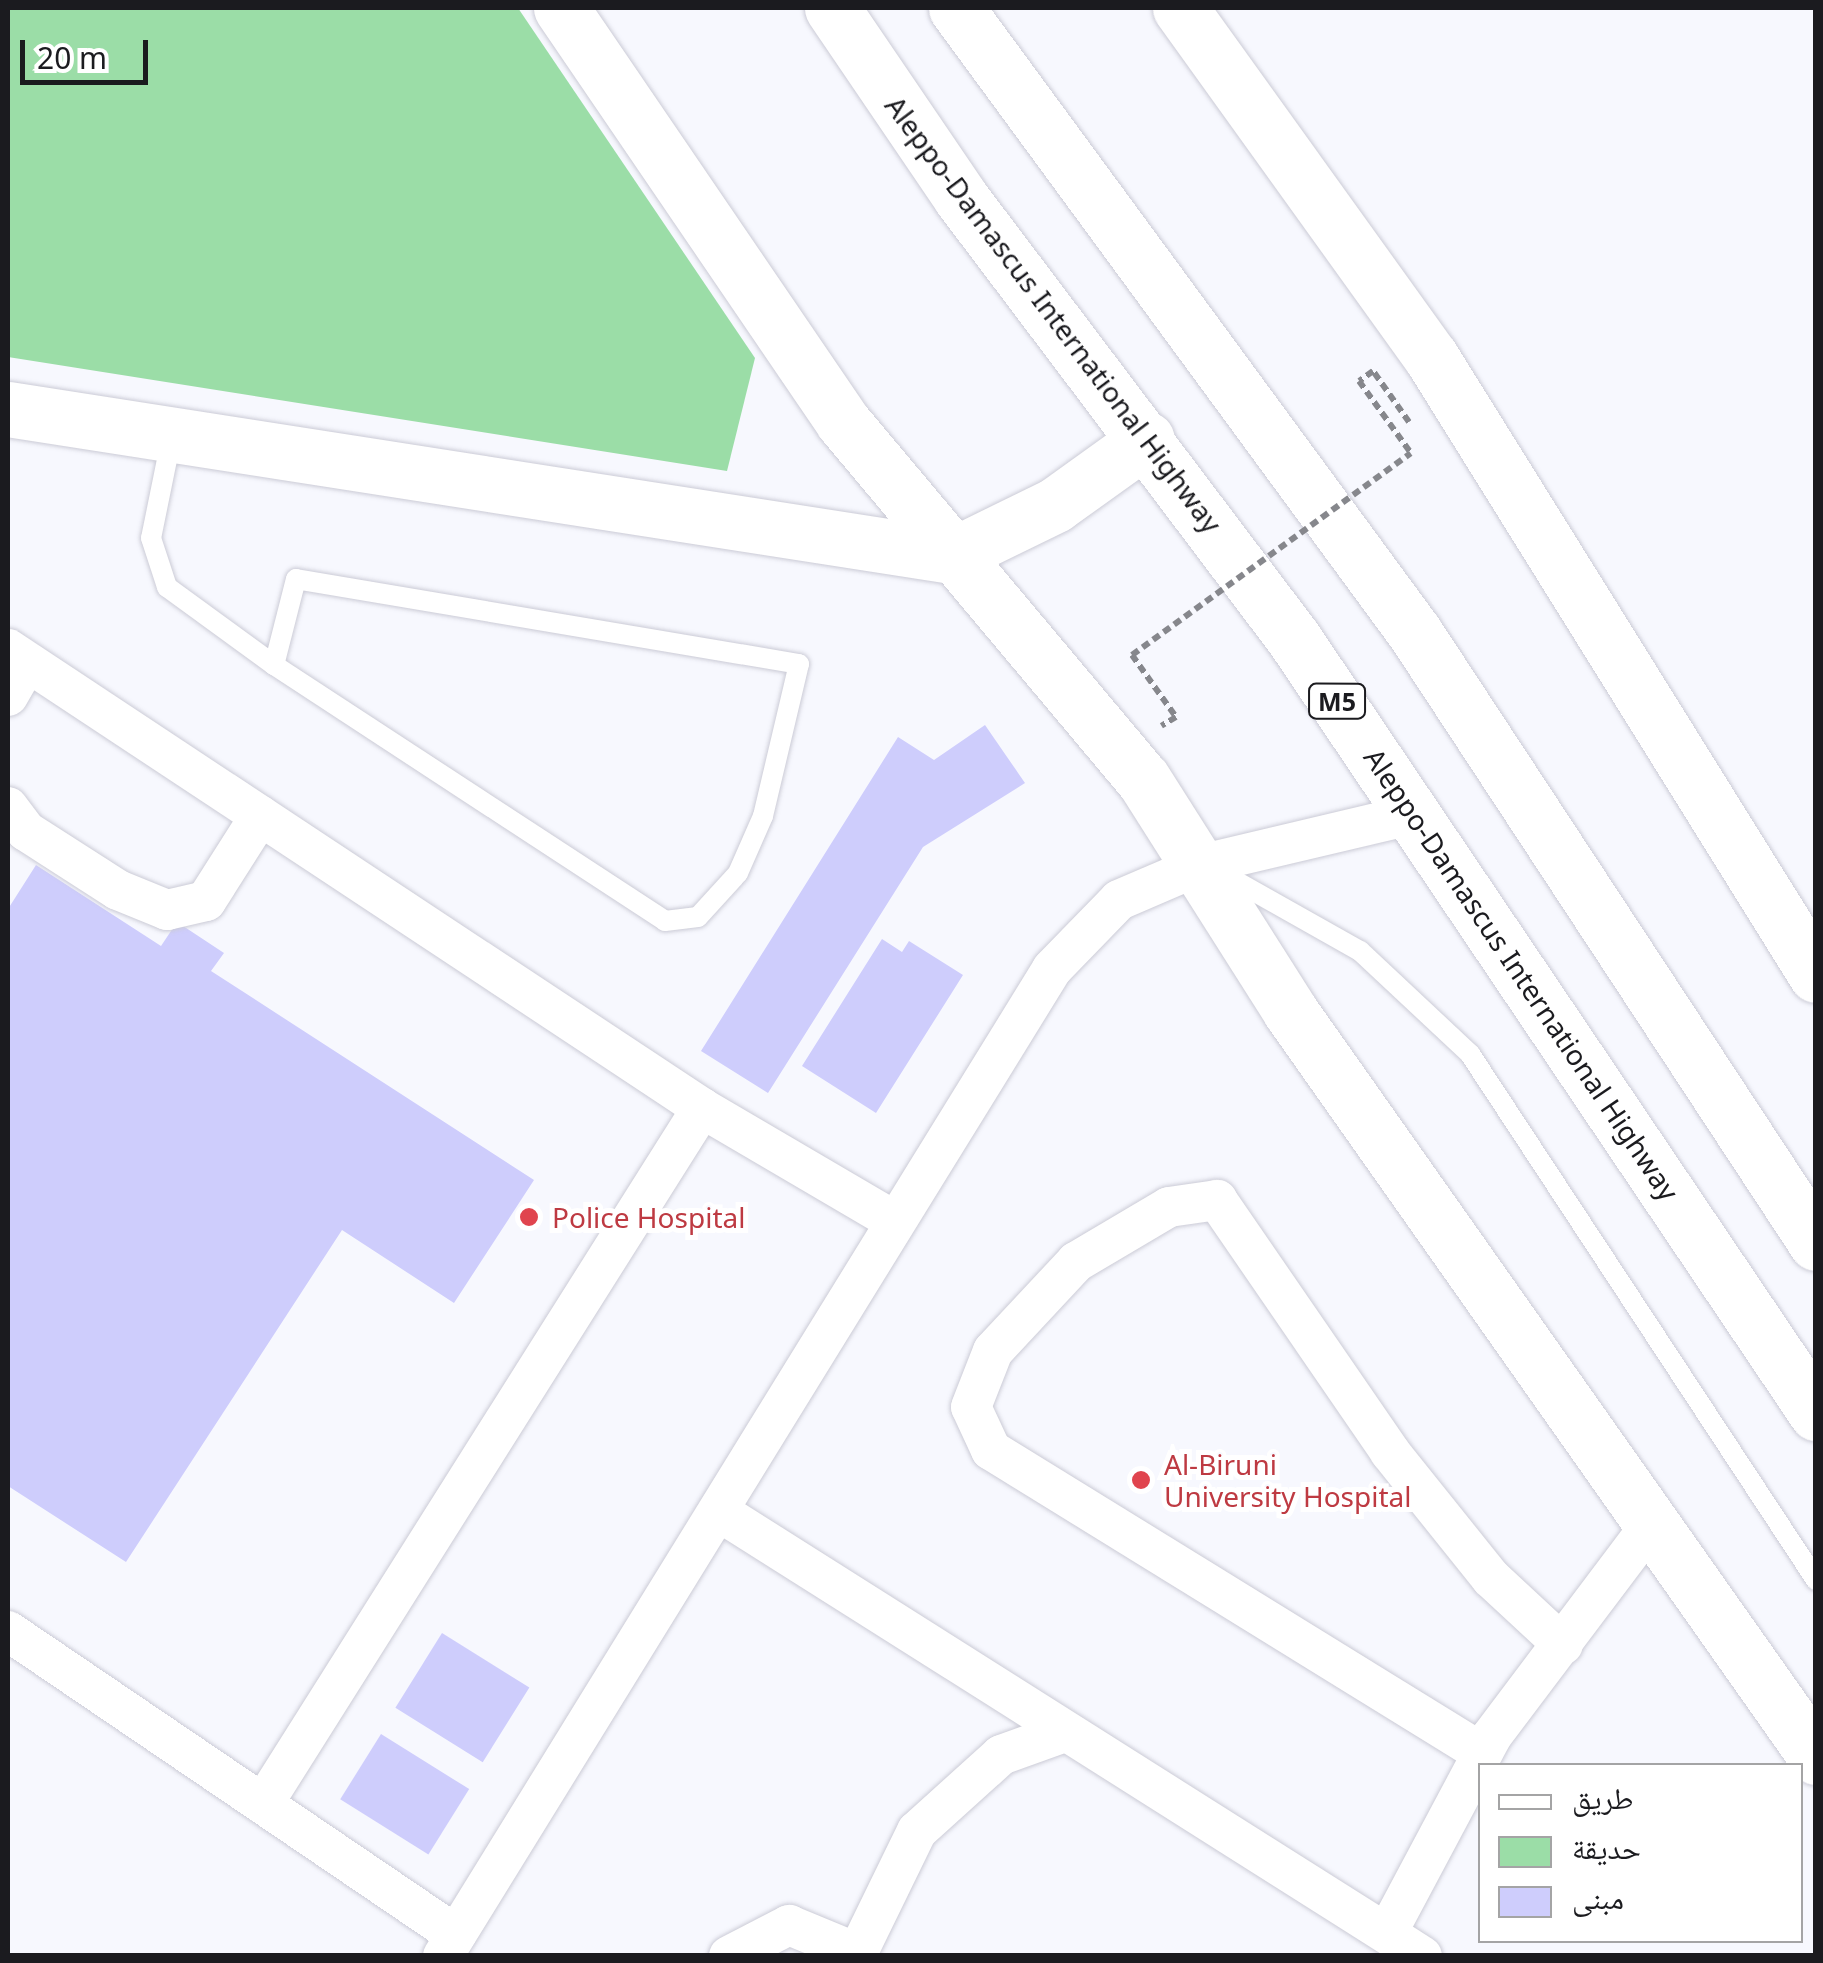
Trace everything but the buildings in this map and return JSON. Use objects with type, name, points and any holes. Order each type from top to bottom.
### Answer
[{"type":"main road","points":[[562,8],[843,422],[951,556],[1143,779],[1203,864],[1290,1012],[1816,1757]]},
{"type":"main road","name":"Aleppo-Damascus International Highway","points":[[832,8],[961,198],[1147,439],[1415,814],[1816,1413]]},
{"type":"main road","points":[[956,8],[1414,634],[1816,1243]]},
{"type":"main road","points":[[1180,8],[1431,357],[1816,975]]},
{"type":"main road","points":[[8,408],[951,556],[1055,506],[1147,439]]},
{"type":"street","points":[[14,670],[260,816],[702,1108],[894,1220]]},
{"type":"street","points":[[8,807],[26,831],[118,890],[167,910],[206,900],[260,816]]},
{"type":"street","points":[[8,1632],[263,1804],[450,1945],[723,1514],[894,1220],[1052,970],[1120,900],[1203,864],[1415,814]]},
{"type":"street","points":[[263,1804],[702,1108]]},
{"type":"street","points":[[1482,1754],[991,1450],[972,1407],[993,1351],[1076,1262],[1169,1206],[1217,1200],[1390,1452],[1491,1578],[1564,1645]]},
{"type":"street","points":[[723,1514],[1422,1956]]},
{"type":"street","points":[[1386,1933],[1482,1754],[1650,1526]]},
{"type":"street","points":[[729,1956],[789,1925],[856,1954],[917,1831],[1001,1755],[1065,1732]]},
{"type":"lane","points":[[172,433],[152,538],[168,587],[274,665],[666,921],[698,917],[738,873],[763,816],[799,664],[296,579],[274,665]]},
{"type":"lane","points":[[1203,864],[1310,918],[1444,1023],[1816,1580]]},
{"type":"path","points":[[1176,717],[1132,654],[1410,453],[1359,381],[1373,371],[1415,430]]},
{"type":"green space","points":[[9,8],[518,8],[755,358],[727,471],[8,357]]},
{"type":"place","name":"Police Hospital","points":[[529,1217]]},
{"type":"place","name":"Al-Biruni University Hospital","points":[[1141,1480]]}]
